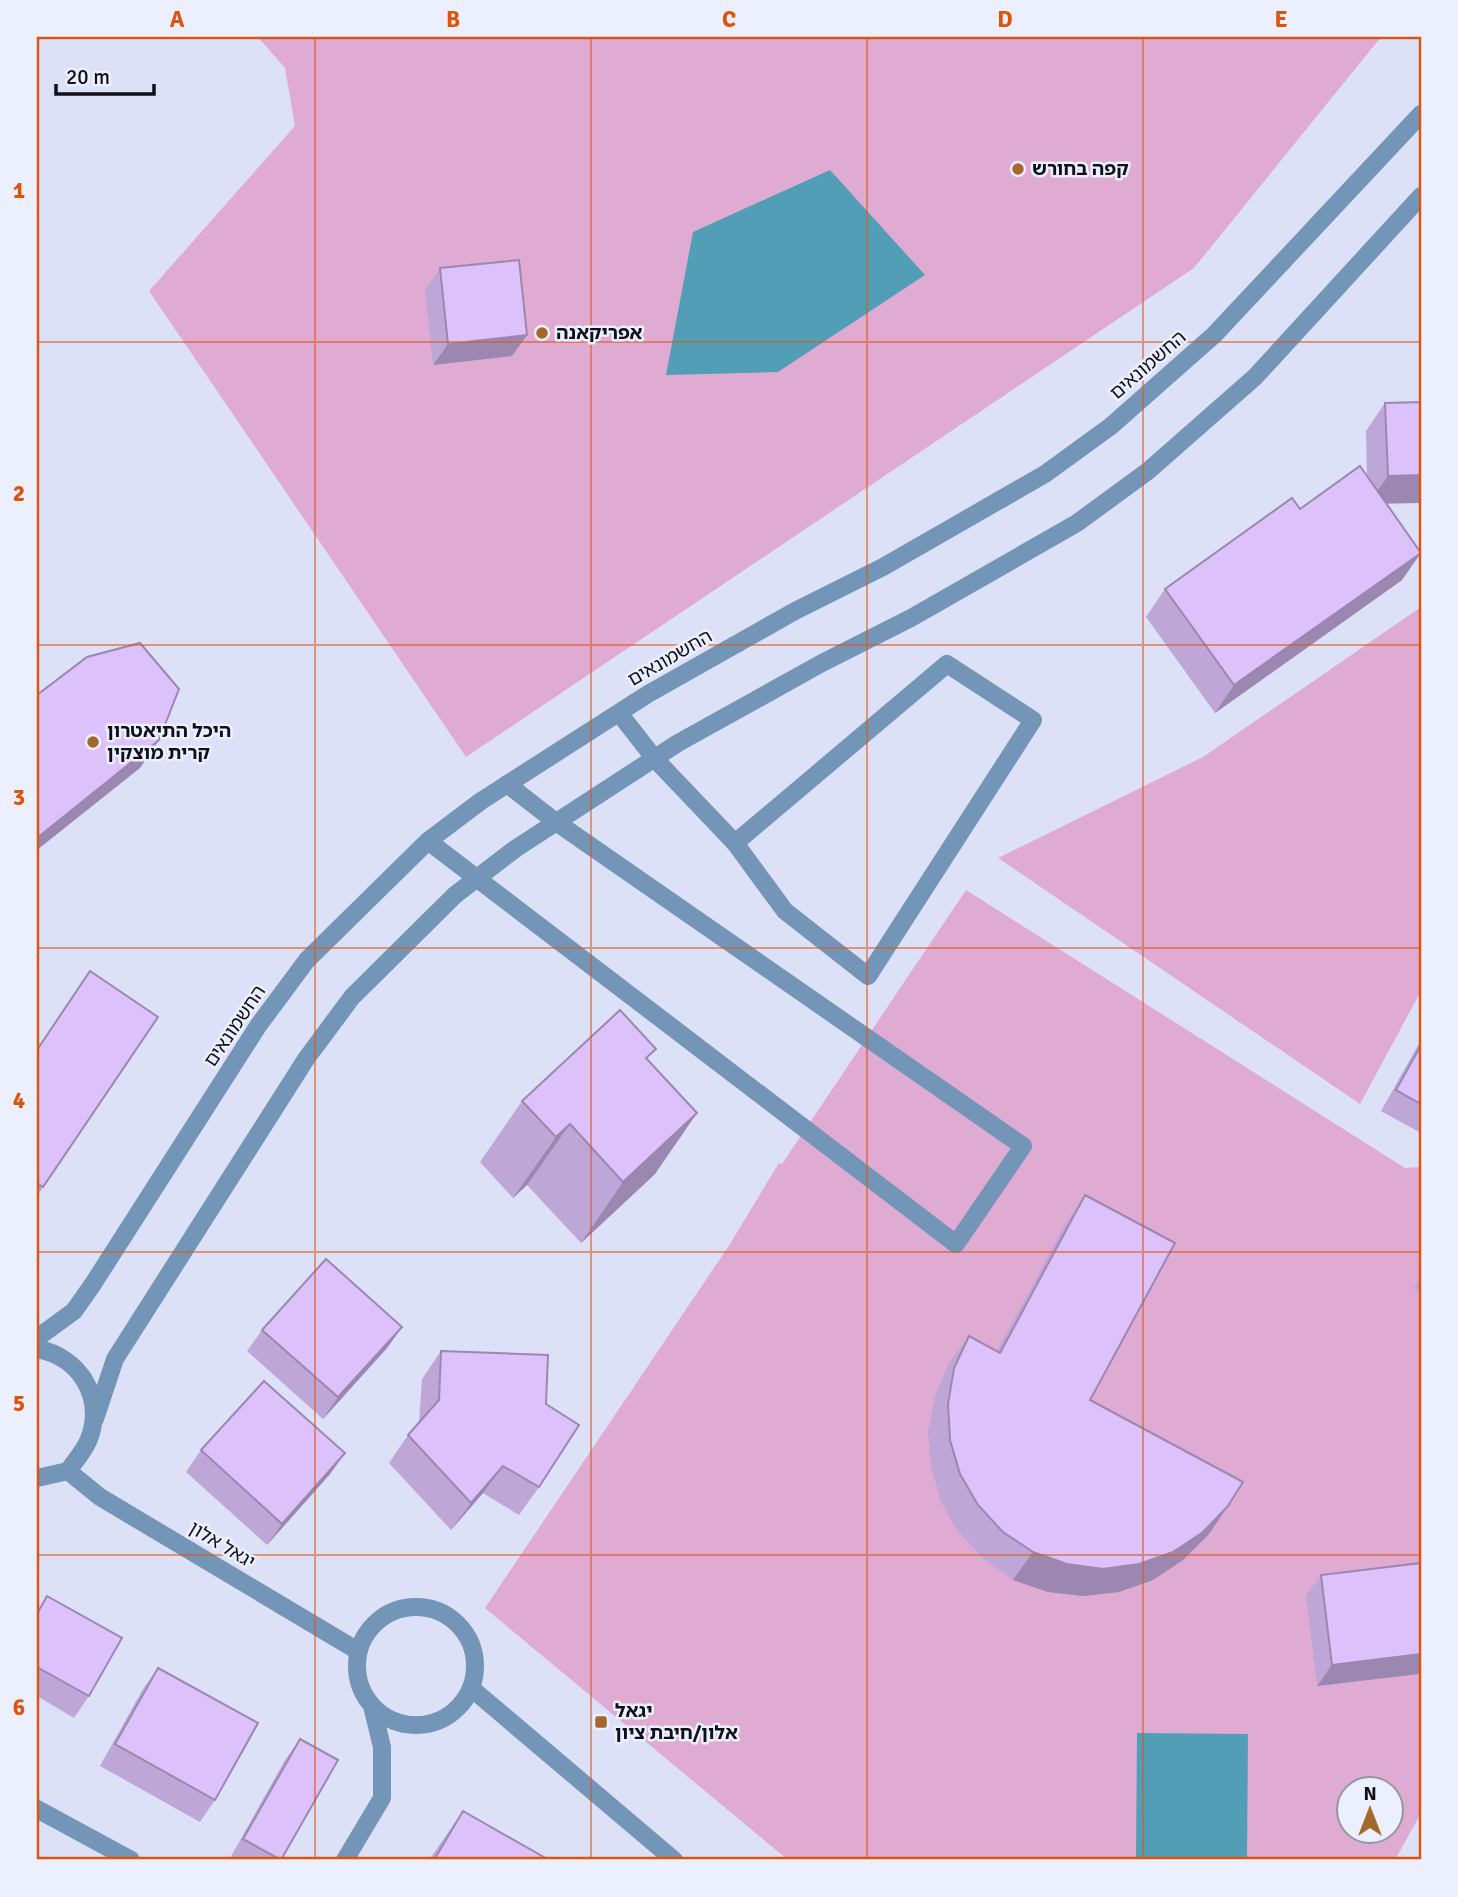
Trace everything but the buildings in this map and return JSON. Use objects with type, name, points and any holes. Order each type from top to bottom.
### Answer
[{"type":"street","name":"החשמונאים","points":[[37,1338],[74,1311],[258,1026],[307,960],[428,841],[507,784],[619,713],[724,650],[883,568],[974,516],[1045,474],[1111,426],[1214,335],[1421,114]]},
{"type":"street","points":[[39,1480],[68,1471],[89,1441],[115,1359],[306,1059],[376,971],[447,902],[556,822],[654,759],[752,701],[911,618],[1077,523],[1148,471],[1255,377],[1421,196]]},
{"type":"street","points":[[619,713],[654,759],[736,843],[785,911],[869,976],[1033,720],[947,664],[736,843]]},
{"type":"street","points":[[428,841],[956,1244],[1023,1146],[556,822],[507,784]]},
{"type":"street","points":[[37,1349],[58,1354],[74,1366],[86,1381],[93,1399],[95,1419]]},
{"type":"street","name":"יגאל אלון","points":[[68,1471],[100,1497],[358,1651]]},
{"type":"street","points":[[415,1607],[435,1609],[452,1619],[465,1633],[474,1650],[475,1670],[471,1688],[461,1705],[445,1718],[426,1725],[406,1725],[388,1719],[372,1706],[361,1689],[356,1671],[358,1651],[366,1633],[379,1619],[396,1610],[415,1607]]},
{"type":"street","points":[[471,1688],[674,1860]]},
{"type":"street","points":[[345,1860],[382,1798],[382,1747],[372,1706]]},
{"type":"street","points":[[37,1809],[131,1860]]},
{"type":"shaded area","points":[[258,37],[1381,37],[1194,268],[466,757],[149,291],[295,126],[285,68]]},
{"type":"shaded area","points":[[1421,607],[1421,991],[1360,1104],[998,858],[1203,757]]},
{"type":"shaded area","points":[[966,890],[1405,1168],[1421,1167],[1421,1813],[1406,1840],[1406,1774],[1336,1774],[1336,1844],[1404,1844],[1395,1860],[788,1860],[485,1608],[730,1244],[779,1163],[782,1164]]},
{"type":"water","points":[[830,170],[925,275],[778,372],[666,375],[693,232]]},
{"type":"water","points":[[1137,1733],[1248,1734],[1247,1860],[1136,1860]]},
{"type":"place","name":"קפה בחורש","points":[[1018,169]]},
{"type":"place","name":"אפריקאנה","points":[[542,333]]},
{"type":"place","name":"היכל התיאטרון קרית מוצקין","points":[[93,742]]},
{"type":"place","name":"יגאל אלון/חיבת ציון","points":[[601,1722]]}]
